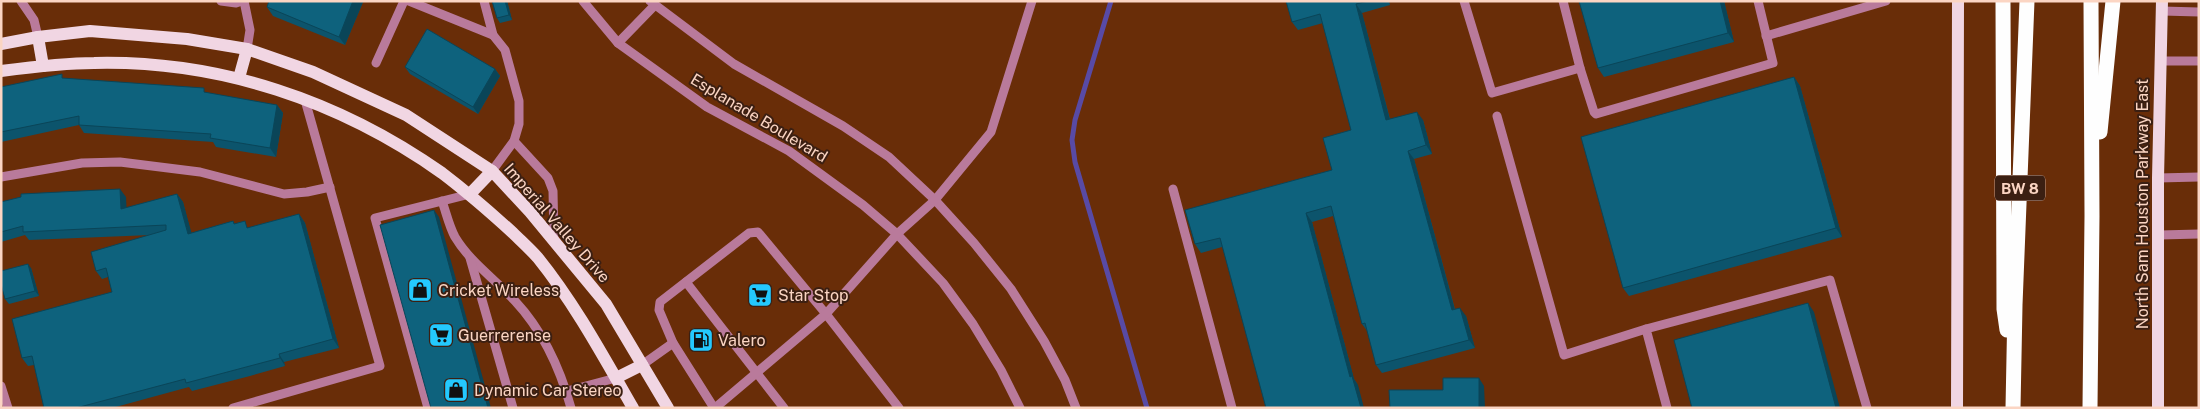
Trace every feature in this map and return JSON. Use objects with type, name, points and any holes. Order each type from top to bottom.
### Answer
[{"type":"highway","points":[[2003,1],[2004,310],[2014,375]]},
{"type":"highway","name":"BW 8","points":[[2013,408],[2027,1]]},
{"type":"highway","points":[[2090,408],[2092,216],[2091,1]]},
{"type":"highway","points":[[2092,216],[2113,1]]},
{"type":"main road","points":[[1957,408],[1958,1]]},
{"type":"main road","name":"North Sam Houston Parkway East","points":[[2158,408],[2160,235],[2158,178],[2162,6]]},
{"type":"main road","name":"Imperial Valley Drive","points":[[1,44],[38,37],[90,31],[187,39],[247,49],[313,72],[406,115],[492,171],[554,240],[606,304],[668,408]]},
{"type":"main road","points":[[38,37],[43,66]]},
{"type":"main road","points":[[240,78],[247,49]]},
{"type":"main road","points":[[1,71],[94,62],[142,64],[240,78],[340,113],[419,157],[470,194],[537,256],[577,311],[633,408]]},
{"type":"main road","points":[[470,194],[492,171]]},
{"type":"main road","points":[[616,378],[642,365]]},
{"type":"street","points":[[21,1],[34,20],[38,37]]},
{"type":"street","points":[[221,1],[227,3],[243,1],[250,30],[247,49]]},
{"type":"street","points":[[376,63],[404,1]]},
{"type":"street","points":[[409,1],[494,34]]},
{"type":"street","points":[[484,1],[494,34],[505,50],[519,102],[519,124],[514,141],[492,171]]},
{"type":"street","name":"Esplanade Boulevard","points":[[583,1],[618,43],[707,107],[789,151],[863,205],[897,234],[943,283],[973,324],[1001,370],[1020,408]]},
{"type":"street","points":[[899,408],[826,314],[758,232],[749,233],[660,302],[658,306],[673,343],[715,408],[826,314],[897,234],[936,200],[991,132],[1032,1]]},
{"type":"street","points":[[1464,1],[1492,93],[1580,68]]},
{"type":"street","points":[[1563,1],[1580,68],[1596,114],[1773,63],[1758,1]]},
{"type":"street","points":[[1766,36],[1886,1]]},
{"type":"street","points":[[618,43],[652,3]]},
{"type":"street","name":"Esplanade Boulevard","points":[[652,3],[734,64],[843,126],[889,157],[936,200],[974,242],[1011,289],[1044,341],[1076,408]]},
{"type":"street","points":[[2162,6],[2199,12]]},
{"type":"street","points":[[2161,61],[2199,61]]},
{"type":"street","points":[[233,408],[380,366],[305,100]]},
{"type":"street","points":[[1497,116],[1564,355],[1646,329],[1830,280],[1867,408]]},
{"type":"street","points":[[514,141],[548,178],[553,191],[554,240]]},
{"type":"street","points":[[1,177],[82,163],[120,162],[200,172],[284,194],[330,187]]},
{"type":"street","points":[[2158,178],[2199,177]]},
{"type":"street","points":[[1173,190],[1232,408]]},
{"type":"street","points":[[428,408],[375,218],[470,194]]},
{"type":"street","points":[[442,201],[455,236],[470,258],[516,302],[542,338],[556,362],[571,408]]},
{"type":"street","points":[[2160,235],[2199,234]]},
{"type":"street","points":[[470,258],[514,408]]},
{"type":"street","points":[[686,282],[784,408]]},
{"type":"street","points":[[1646,329],[1667,408]]},
{"type":"street","points":[[642,365],[673,343]]},
{"type":"street","points":[[566,391],[616,378]]},
{"type":"street","points":[[1,386],[8,408]]},
{"type":"building","points":[[269,1],[353,1],[339,37],[267,7]]},
{"type":"building","points":[[492,1],[505,1],[509,15],[497,18]]},
{"type":"building","points":[[1286,1],[1368,1],[1356,4],[1386,120],[1417,112],[1426,145],[1408,151],[1452,310],[1460,308],[1469,340],[1376,365],[1365,323],[1362,324],[1331,206],[1306,213],[1350,377],[1352,376],[1361,408],[1266,408],[1220,238],[1195,244],[1185,210],[1332,170],[1323,138],[1351,130],[1320,14],[1292,22]]},
{"type":"building","points":[[1579,1],[1720,1],[1728,33],[1598,68]]},
{"type":"building","points":[[427,29],[495,69],[473,107],[405,67]]},
{"type":"building","points":[[62,74],[62,78],[204,88],[204,92],[277,105],[270,148],[210,138],[211,134],[79,125],[79,116],[1,132],[1,87]]},
{"type":"building","points":[[1794,77],[1836,228],[1623,288],[1581,137]]},
{"type":"building","points":[[120,189],[121,209],[177,194],[188,234],[233,221],[234,224],[245,221],[247,228],[299,214],[333,339],[279,354],[280,358],[186,383],[185,379],[76,408],[44,408],[32,356],[22,358],[12,319],[112,292],[106,268],[96,271],[91,252],[166,230],[166,225],[23,232],[23,226],[1,232],[1,202],[21,197],[21,194]]},
{"type":"building","points":[[434,210],[488,408],[431,408],[380,225]]},
{"type":"building","points":[[28,264],[35,291],[5,299],[1,284],[1,271]]},
{"type":"building","points":[[1808,303],[1836,408],[1692,408],[1674,340]]},
{"type":"building","points":[[1443,378],[1479,378],[1479,408],[1390,408],[1389,390],[1443,390]]},
{"type":"waterway","points":[[1111,1],[1075,120],[1072,140],[1075,162],[1147,408]]},
{"type":"place","name":"Cricket Wireless","points":[[420,290]]},
{"type":"place","name":"Star Stop","points":[[760,295]]},
{"type":"place","name":"Guerrerense","points":[[441,335]]},
{"type":"place","name":"Valero","points":[[701,340]]},
{"type":"place","name":"Dynamic Car Stereo","points":[[456,390]]}]
